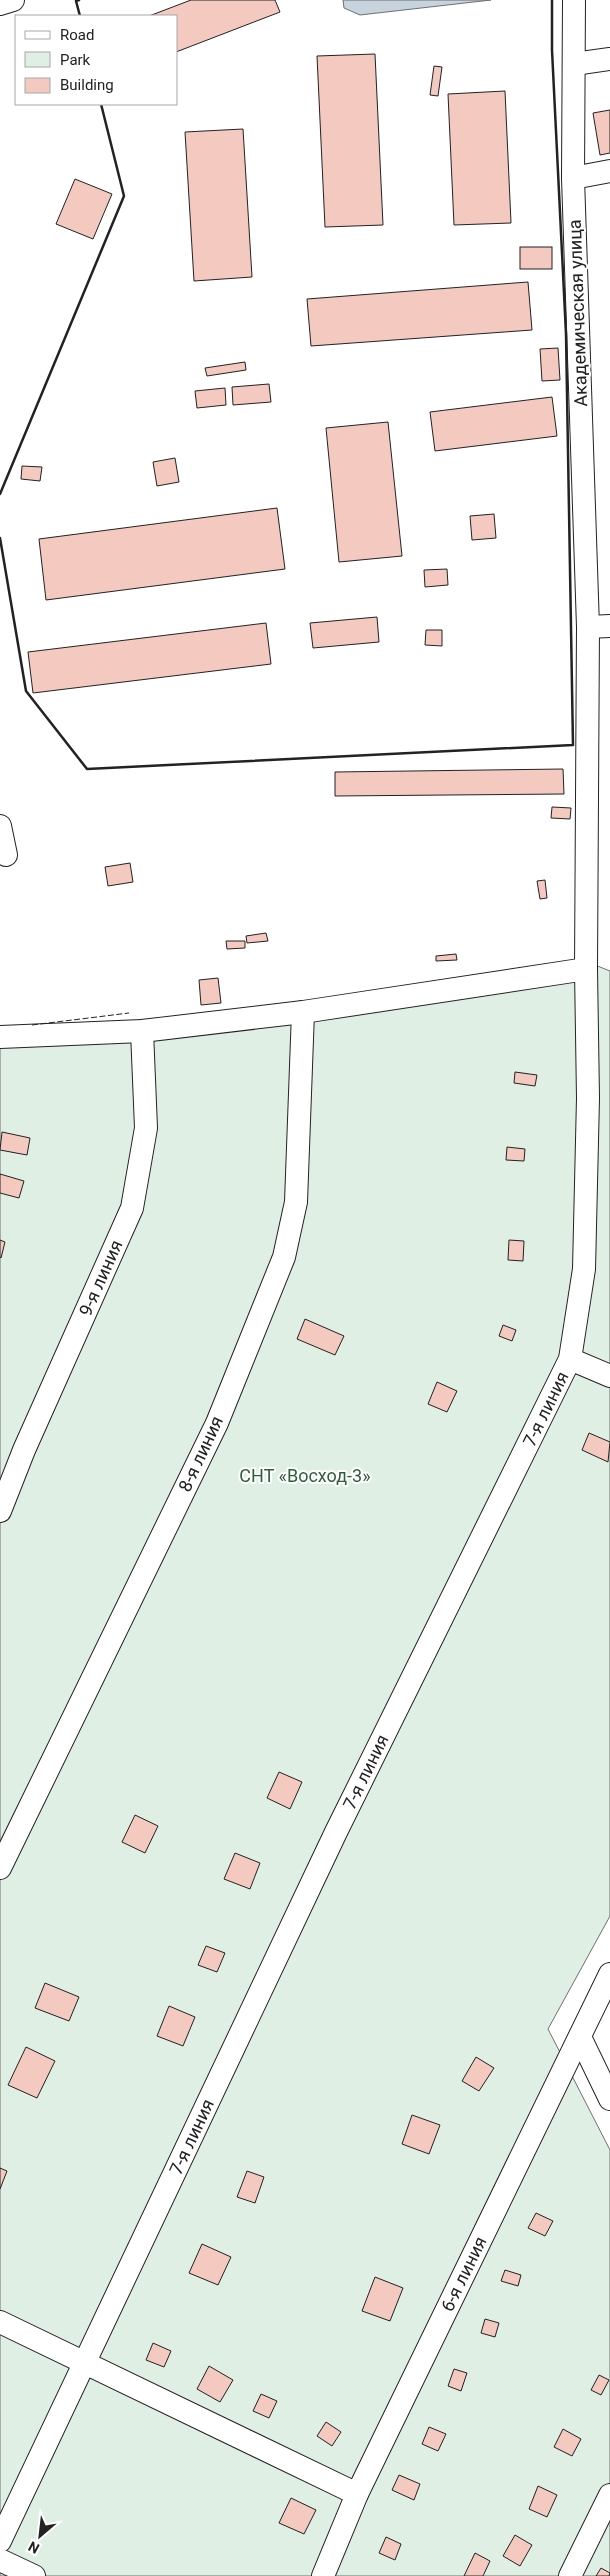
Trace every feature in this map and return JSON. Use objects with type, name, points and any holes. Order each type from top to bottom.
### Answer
[{"type":"street","points":[[0,4],[13,0]]},
{"type":"street","name":"Академическая улица","points":[[574,0],[573,178],[588,626],[586,969]]},
{"type":"street","points":[[574,64],[610,59]]},
{"type":"street","points":[[573,178],[610,171]]},
{"type":"street","points":[[588,626],[610,626]]},
{"type":"street","points":[[0,826],[6,855]]},
{"type":"street","points":[[0,1038],[142,1031],[303,1012],[586,969]]},
{"type":"street","name":"7-я линия","points":[[0,2541],[336,1832],[570,1359],[584,1269],[588,1098],[586,969]]},
{"type":"street","name":"8-я линия","points":[[0,1868],[217,1423],[284,1257],[296,1202],[303,1012]]},
{"type":"street","name":"9-я линия","points":[[0,1511],[24,1450],[132,1208],[146,1128],[142,1031]]},
{"type":"street","points":[[570,1359],[610,1376]]},
{"type":"street","name":"6-я линия","points":[[322,2576],[357,2494],[610,1974]]},
{"type":"street","points":[[580,2037],[610,2099]]},
{"type":"street","points":[[0,2322],[357,2494]]},
{"type":"street","points":[[570,2576],[610,2495]]},
{"type":"street","points":[[0,2560],[34,2576]]},
{"type":"green space","name":"СНТ «Восход-3»","points":[[590,963],[610,971],[610,1916],[548,2029],[610,2150],[610,2576],[0,2576],[0,1036],[143,1025]]},
{"type":"shaded area","points":[[343,0],[491,0],[360,15],[344,8]]},
{"type":"building","points":[[191,0],[275,0],[280,12],[178,51],[178,15],[152,15]]},
{"type":"building","points":[[375,54],[383,225],[325,227],[317,56]]},
{"type":"building","points":[[434,66],[442,67],[438,96],[430,95]]},
{"type":"building","points":[[505,91],[511,223],[454,225],[448,94]]},
{"type":"building","points":[[610,110],[610,153],[600,155],[593,113]]},
{"type":"building","points":[[243,129],[252,277],[194,281],[185,132]]},
{"type":"building","points":[[75,179],[112,194],[93,239],[56,224]]},
{"type":"building","points":[[520,247],[552,247],[552,269],[520,269]]},
{"type":"building","points":[[528,282],[532,330],[311,346],[307,299]]},
{"type":"building","points":[[558,348],[560,380],[542,381],[540,349]]},
{"type":"building","points":[[245,362],[246,370],[207,376],[205,368]]},
{"type":"building","points":[[269,384],[271,402],[233,405],[232,387]]},
{"type":"building","points":[[225,388],[226,405],[197,408],[195,391]]},
{"type":"building","points":[[552,397],[557,436],[435,451],[430,412]]},
{"type":"building","points":[[388,422],[402,556],[339,562],[326,428]]},
{"type":"building","points":[[175,458],[179,482],[157,486],[153,462]]},
{"type":"building","points":[[22,466],[42,467],[40,481],[21,479]]},
{"type":"building","points":[[277,508],[285,569],[46,600],[39,539]]},
{"type":"building","points":[[494,514],[496,538],[472,540],[470,516]]},
{"type":"building","points":[[447,569],[448,585],[425,587],[424,570]]},
{"type":"building","points":[[377,617],[379,642],[313,648],[310,623]]},
{"type":"building","points":[[266,623],[271,664],[33,693],[28,652]]},
{"type":"building","points":[[426,630],[442,630],[442,646],[425,645]]},
{"type":"building","points":[[563,769],[564,794],[335,796],[335,772]]},
{"type":"building","points":[[552,807],[571,808],[570,819],[551,818]]},
{"type":"building","points":[[130,863],[133,882],[108,886],[105,867]]},
{"type":"building","points":[[545,880],[547,898],[540,899],[537,881]]},
{"type":"building","points":[[266,933],[268,941],[247,943],[246,936]]},
{"type":"building","points":[[226,941],[245,941],[245,948],[227,949]]},
{"type":"building","points":[[456,954],[457,960],[436,961],[436,956]]},
{"type":"building","points":[[218,978],[221,1003],[201,1005],[199,980]]},
{"type":"building","points":[[515,1072],[537,1075],[535,1086],[514,1083]]},
{"type":"building","points":[[2,1132],[30,1138],[27,1155],[0,1150]]},
{"type":"building","points":[[507,1147],[525,1149],[524,1161],[506,1160]]},
{"type":"building","points":[[0,1174],[24,1181],[19,1198],[0,1193]]},
{"type":"building","points":[[0,1240],[5,1242],[1,1258],[0,1257]]},
{"type":"building","points":[[509,1240],[524,1241],[523,1261],[508,1260]]},
{"type":"building","points":[[305,1319],[344,1336],[335,1355],[297,1339]]},
{"type":"building","points":[[503,1325],[516,1330],[512,1341],[499,1336]]},
{"type":"building","points":[[437,1382],[457,1391],[447,1412],[428,1404]]},
{"type":"building","points":[[589,1433],[610,1442],[608,1462],[582,1450]]},
{"type":"building","points":[[279,1772],[302,1782],[290,1809],[267,1798]]},
{"type":"building","points":[[135,1815],[158,1826],[145,1853],[122,1842]]},
{"type":"building","points":[[235,1853],[260,1863],[250,1889],[224,1879]]},
{"type":"building","points":[[206,1946],[225,1953],[217,1972],[198,1965]]},
{"type":"building","points":[[45,1983],[79,1997],[69,2021],[35,2008]]},
{"type":"building","points":[[169,2006],[195,2017],[183,2046],[157,2036]]},
{"type":"building","points":[[26,2047],[55,2061],[37,2098],[8,2085]]},
{"type":"building","points":[[476,2057],[494,2068],[479,2091],[462,2081]]},
{"type":"building","points":[[412,2115],[440,2125],[429,2154],[402,2144]]},
{"type":"building","points":[[0,2168],[7,2171],[0,2189]]},
{"type":"building","points":[[247,2171],[264,2177],[255,2203],[237,2197]]},
{"type":"building","points":[[536,2213],[553,2221],[545,2236],[528,2228]]},
{"type":"building","points":[[202,2244],[231,2257],[218,2285],[189,2273]]},
{"type":"building","points":[[505,2270],[521,2275],[518,2286],[501,2281]]},
{"type":"building","points":[[375,2277],[403,2288],[390,2321],[362,2311]]},
{"type":"building","points":[[485,2319],[499,2323],[495,2337],[481,2333]]},
{"type":"building","points":[[153,2343],[171,2351],[164,2367],[146,2360]]},
{"type":"building","points":[[209,2366],[233,2380],[220,2402],[197,2389]]},
{"type":"building","points":[[454,2369],[467,2373],[461,2391],[448,2386]]},
{"type":"building","points":[[599,2375],[609,2380],[601,2395],[591,2390]]},
{"type":"building","points":[[261,2394],[277,2401],[269,2418],[253,2411]]},
{"type":"building","points":[[326,2422],[341,2432],[332,2446],[317,2436]]},
{"type":"building","points":[[429,2427],[446,2434],[438,2451],[422,2444]]},
{"type":"building","points":[[563,2429],[581,2439],[572,2456],[554,2447]]},
{"type":"building","points":[[399,2475],[420,2484],[414,2500],[392,2490]]},
{"type":"building","points":[[538,2486],[557,2495],[547,2517],[529,2509]]},
{"type":"building","points":[[291,2498],[316,2510],[304,2534],[279,2523]]},
{"type":"building","points":[[515,2535],[532,2545],[520,2566],[503,2556]]},
{"type":"building","points":[[386,2537],[401,2544],[395,2560],[379,2553]]},
{"type":"building","points":[[475,2553],[490,2561],[483,2576],[464,2576]]},
{"type":"building","points":[[601,2568],[610,2573],[609,2576],[596,2576]]},
{"type":"fence","points":[[32,1025],[129,1013]]},
{"type":"wall","points":[[79,0],[76,1],[80,15]]},
{"type":"wall","points":[[0,538],[26,691],[87,769],[573,745],[566,334],[552,50],[552,0]]},
{"type":"wall","points":[[0,494],[124,196],[101,105]]}]
